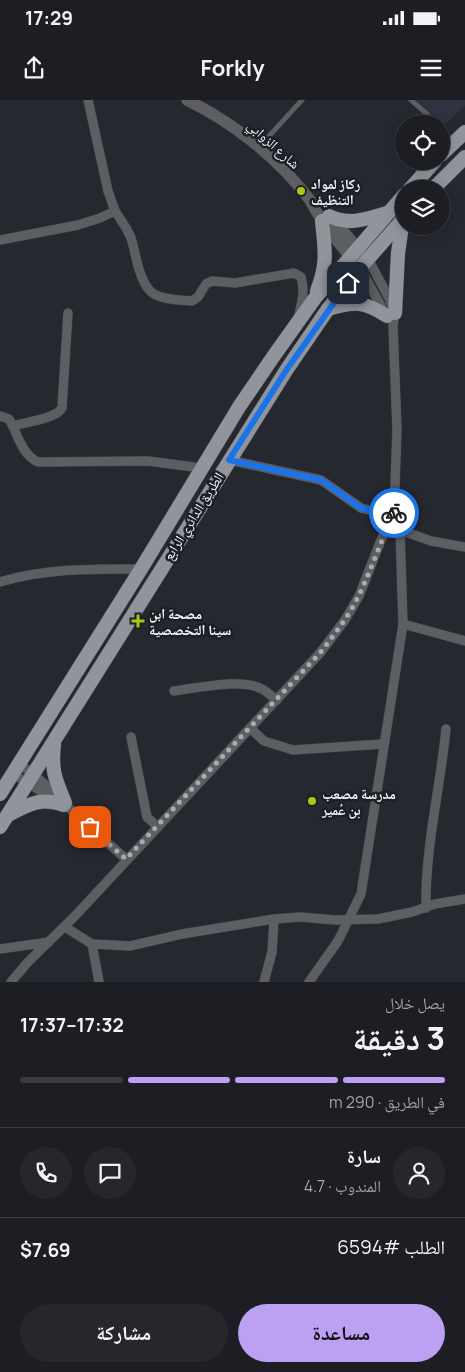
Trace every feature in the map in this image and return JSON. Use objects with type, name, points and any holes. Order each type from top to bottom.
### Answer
[{"type":"main road","points":[[450,146],[465,132]]},
{"type":"main road","points":[[442,180],[465,157]]},
{"type":"main road","points":[[418,180],[427,170]]},
{"type":"main road","name":"الطريق الدائري الرابع","points":[[0,794],[141,569],[239,407],[315,298],[395,205]]},
{"type":"main road","points":[[315,298],[325,268],[326,218],[358,222],[388,213]]},
{"type":"main road","name":"الطريق الدائري الرابع","points":[[4,821],[287,369],[328,309],[364,263],[395,228]]},
{"type":"main road","points":[[328,309],[343,304],[358,303],[370,305],[391,318],[401,235]]},
{"type":"main road","points":[[54,742],[53,771],[66,806]]},
{"type":"main road","points":[[4,821],[33,803],[46,800],[66,806]]},
{"type":"street","points":[[88,100],[108,191],[115,211],[126,226],[131,238],[140,273],[153,294],[192,302],[198,297],[206,284],[212,281],[235,282],[296,273],[301,277],[303,291],[296,324]]},
{"type":"street","name":"شارع الزوابي","points":[[187,100],[219,117],[259,147],[279,166],[364,263]]},
{"type":"street","points":[[0,240],[78,225],[115,211]]},
{"type":"street","points":[[309,982],[338,941],[361,894],[403,624],[400,530],[395,523],[394,512],[396,430],[391,318],[364,263]]},
{"type":"street","points":[[13,426],[48,417],[60,411],[68,313]]},
{"type":"street","points":[[0,416],[9,419],[25,453],[38,462],[148,461],[201,468]]},
{"type":"street","points":[[229,460],[321,480],[361,508],[376,512],[394,512]]},
{"type":"street","points":[[11,982],[320,653],[345,620],[358,596],[394,512]]},
{"type":"street","points":[[400,530],[431,541],[465,547]]},
{"type":"street","points":[[0,582],[32,574],[67,570],[141,569]]},
{"type":"street","points":[[403,624],[465,641]]},
{"type":"street","points":[[174,691],[241,684],[263,689],[277,700]]},
{"type":"street","points":[[250,728],[264,741],[293,750],[383,744]]},
{"type":"street","points":[[426,908],[429,852],[442,769],[446,729]]},
{"type":"street","points":[[131,737],[147,817],[158,827]]},
{"type":"street","points":[[16,769],[66,806],[126,859]]},
{"type":"street","points":[[65,926],[92,944],[130,946],[182,934],[274,919],[300,917],[348,920],[378,919],[426,908],[435,904],[465,899]]},
{"type":"street","points":[[264,982],[272,952],[274,919]]},
{"type":"street","points":[[0,949],[48,942]]},
{"type":"street","points":[[92,944],[99,982]]},
{"type":"lane","points":[[259,147],[302,100]]},
{"type":"lane","points":[[411,100],[427,114]]},
{"type":"shaded area","points":[[411,100],[465,100],[465,106],[450,120],[450,115],[424,115]]},
{"type":"way so far","points":[[90,827],[126,859],[158,827],[333,637],[358,596],[394,513]]},
{"type":"place","name":"ركاز لمواد التنظيف","points":[[301,191]]},
{"type":"place","name":"مصحة ابن سينا التخصصية","points":[[138,621]]},
{"type":"place","name":"مدرسة مصعب بن عُمير","points":[[312,801]]},
{"type":"route","points":[[348,283],[287,369],[229,460],[321,480],[361,508],[376,512],[394,513]]}]
